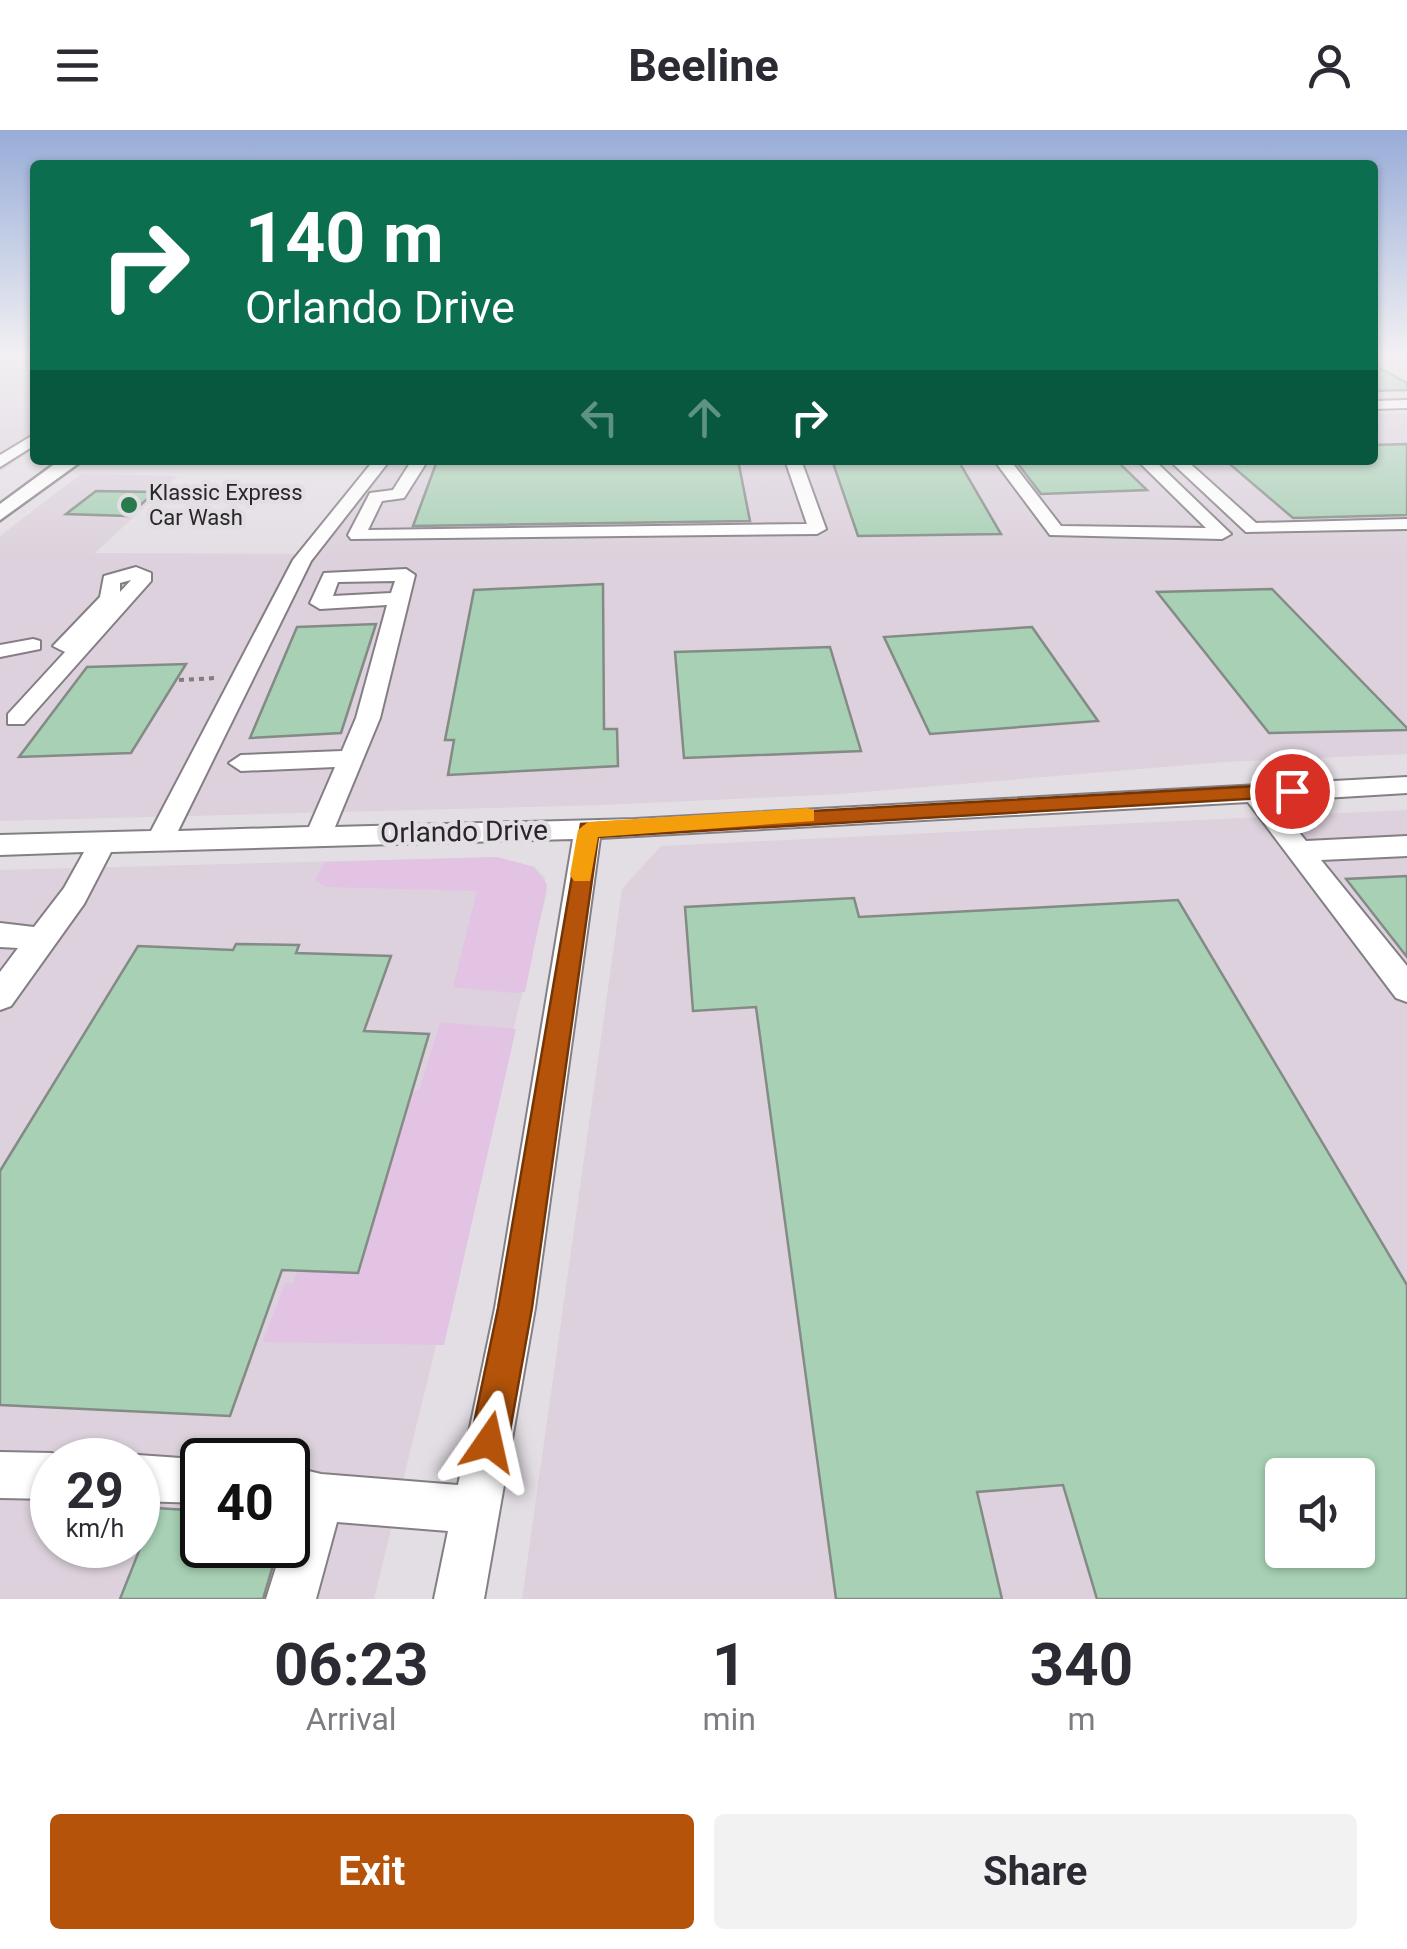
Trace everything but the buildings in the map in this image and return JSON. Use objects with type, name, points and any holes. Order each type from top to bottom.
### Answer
[{"type":"main road","points":[[0,486],[30,465]]},
{"type":"main road","points":[[2,511],[65,465]]},
{"type":"street","points":[[0,462],[30,441]]},
{"type":"street","points":[[161,838],[302,560],[378,465]]},
{"type":"street","points":[[417,465],[398,495],[376,496],[357,535],[818,529],[795,465]]},
{"type":"street","points":[[1006,465],[1056,531],[1222,534],[1150,465]]},
{"type":"street","points":[[1183,465],[1252,528],[1407,524]]},
{"type":"street","points":[[16,719],[144,577],[136,574],[111,580],[110,598],[63,646]]},
{"type":"street","points":[[319,834],[368,718],[399,598]]},
{"type":"street","points":[[0,651],[33,645]]},
{"type":"street","points":[[240,764],[351,759]]},
{"type":"street","name":"Orlando Drive","points":[[0,846],[161,838],[588,830],[1407,785]]},
{"type":"street","points":[[1254,793],[1407,989]]},
{"type":"street","points":[[459,1599],[515,1308],[588,830]]},
{"type":"street","points":[[0,997],[74,896],[104,840]]},
{"type":"street","points":[[1298,851],[1407,846]]},
{"type":"street","points":[[0,935],[41,939]]},
{"type":"street","points":[[0,1475],[30,1476]]},
{"type":"street","points":[[310,1494],[476,1510]]},
{"type":"street","points":[[291,1599],[295,1568]]},
{"type":"path","points":[[179,680],[243,676]]},
{"type":"shaded area","points":[[0,424],[30,424],[30,451],[0,472]]},
{"type":"shaded area","points":[[1378,424],[1407,424],[1407,754],[1224,762],[840,794],[604,805],[0,821],[0,536],[81,474],[178,476],[95,553],[316,554],[388,465],[1378,465]]},
{"type":"shaded area","points":[[1407,810],[1407,1599],[522,1599],[622,889],[661,846]]},
{"type":"shaded area","points":[[497,857],[534,867],[545,878],[547,892],[374,1599],[0,1599],[0,870]]},
{"type":"shaded area","points":[[497,857],[534,867],[547,885],[525,992],[453,987],[477,891],[326,887],[315,880],[325,862]]},
{"type":"shaded area","points":[[440,1022],[516,1029],[444,1345],[263,1342],[285,1283],[293,1283],[305,1248],[364,1250],[413,1093],[420,1088]]},
{"type":"slow traffic","points":[[582,875],[588,830],[807,816]]},
{"type":"place","name":"Klassic Express Car Wash","points":[[129,505]]},
{"type":"route","points":[[489,1442],[515,1308],[588,830],[1292,791]]}]
